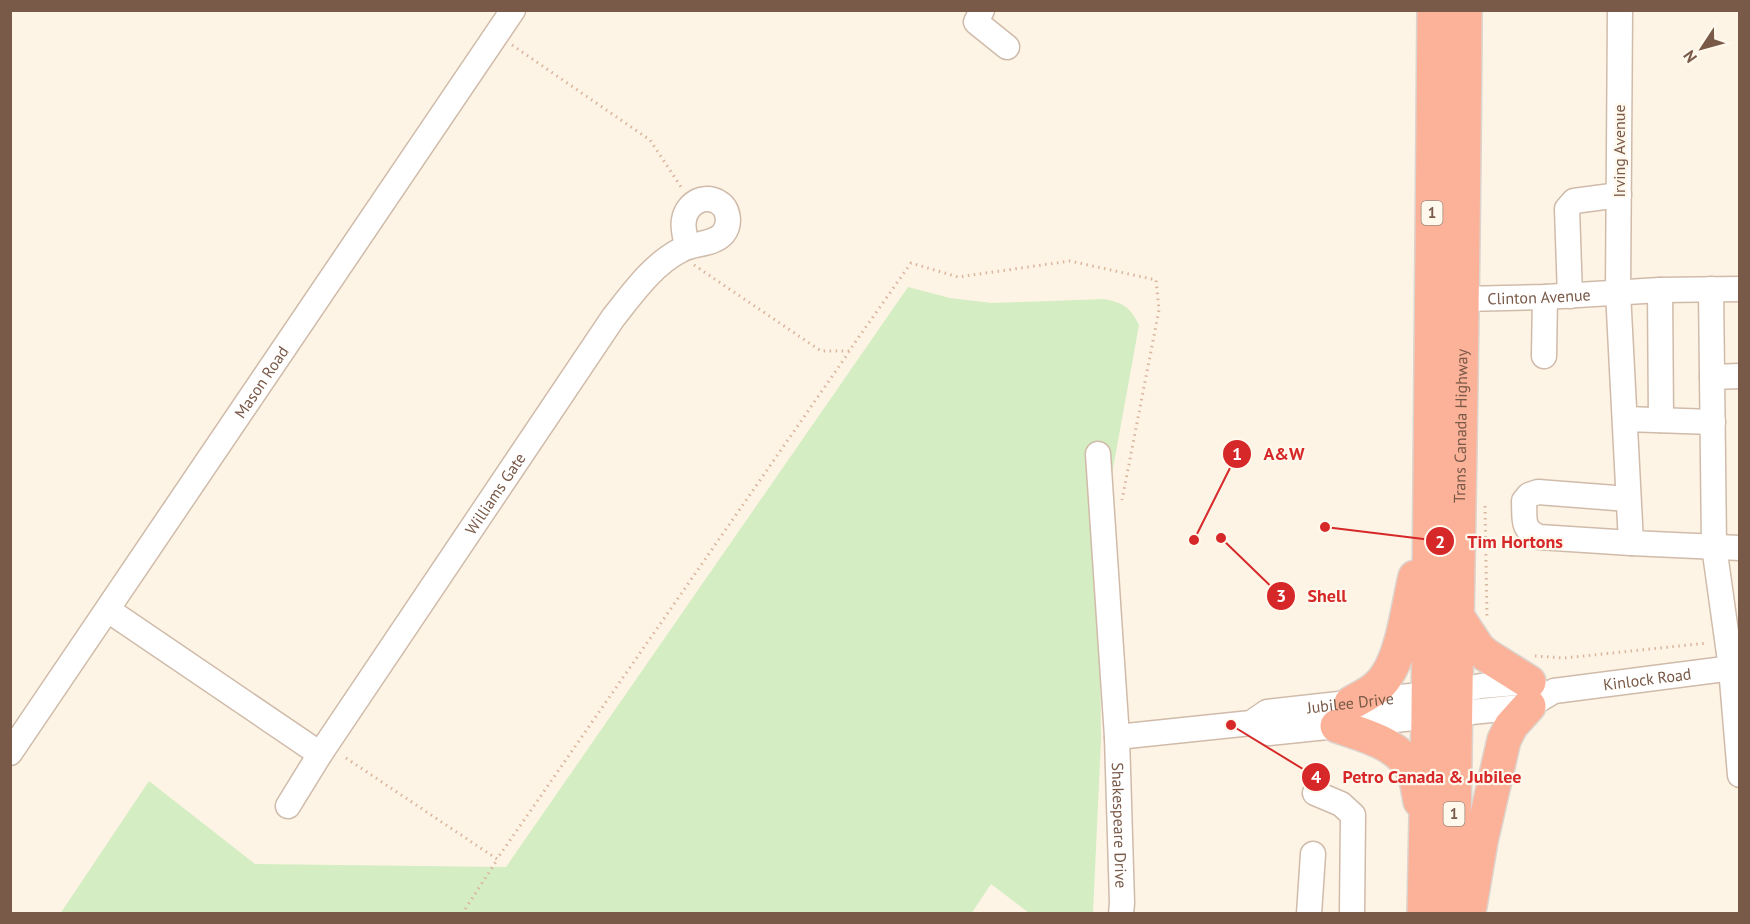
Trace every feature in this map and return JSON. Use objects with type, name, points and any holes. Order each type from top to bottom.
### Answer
[{"type":"highway","name":"Trans Canada Highway","points":[[1434,10],[1429,523],[1442,704],[1453,914]]},
{"type":"highway","name":"Trans Canada Highway","points":[[1424,914],[1426,825],[1442,704],[1457,616],[1465,10]]},
{"type":"highway","points":[[1426,825],[1413,772],[1399,755],[1344,714],[1386,677],[1396,658],[1429,523]]},
{"type":"highway","points":[[1457,616],[1478,648],[1486,655],[1535,683],[1504,740],[1480,842],[1468,914]]},
{"type":"street","name":"Mason Road","points":[[10,753],[513,10]]},
{"type":"street","points":[[982,10],[976,22],[1007,47]]},
{"type":"street","name":"Irving Avenue","points":[[1620,10],[1618,292],[1631,543]]},
{"type":"street","points":[[1570,296],[1567,209],[1574,201],[1618,195]]},
{"type":"street","name":"Williams Gate","points":[[288,806],[320,754],[613,318],[656,268],[684,248],[715,240],[722,234],[727,226],[728,217],[718,201],[709,198],[691,205]]},
{"type":"street","points":[[684,248],[683,223],[685,213],[691,205]]},
{"type":"street","points":[[1711,289],[1714,546],[1727,641],[1735,667],[1740,775]]},
{"type":"street","name":"Clinton Avenue","points":[[1462,299],[1570,296],[1660,290],[1740,289]]},
{"type":"street","points":[[1660,290],[1661,420]]},
{"type":"street","points":[[1544,356],[1545,297]]},
{"type":"street","points":[[1712,377],[1740,376]]},
{"type":"street","points":[[1625,419],[1713,422]]},
{"type":"street","name":"Shakespeare Drive","points":[[1098,454],[1117,737],[1121,914]]},
{"type":"street","points":[[1628,499],[1538,492],[1529,495],[1524,501],[1525,526],[1530,533],[1539,537],[1740,548]]},
{"type":"street","points":[[108,610],[320,754]]},
{"type":"street","name":"Kinlock Road","points":[[1442,704],[1481,686],[1735,667]]},
{"type":"street","name":"Jubilee Drive","points":[[1117,737],[1251,723],[1268,712],[1344,714],[1442,704]]},
{"type":"street","points":[[1314,793],[1341,804],[1353,815],[1353,914]]},
{"type":"street","points":[[1309,914],[1313,854]]},
{"type":"path","points":[[497,34],[650,140],[691,205]]},
{"type":"path","points":[[684,248],[690,262],[821,351],[849,351]]},
{"type":"path","points":[[462,914],[497,859],[911,263],[958,277],[1070,261],[1156,280],[1160,310],[1121,501]]},
{"type":"path","points":[[1485,501],[1486,655]]},
{"type":"path","points":[[1535,683],[1538,657],[1564,658],[1727,641]]},
{"type":"path","points":[[346,758],[497,859]]},
{"type":"green space","points":[[908,287],[950,298],[992,303],[1104,299],[1126,307],[1139,325],[1099,546],[1101,740],[1093,913],[1029,913],[991,884],[971,914],[60,914],[149,781],[255,864],[506,867]]},
{"type":"place","name":"Tim Hortons","points":[[1325,527]]},
{"type":"place","name":"Shell","points":[[1221,538]]},
{"type":"place","name":"A&W","points":[[1194,540]]},
{"type":"place","name":"Petro Canada & Jubilee","points":[[1231,725]]}]
